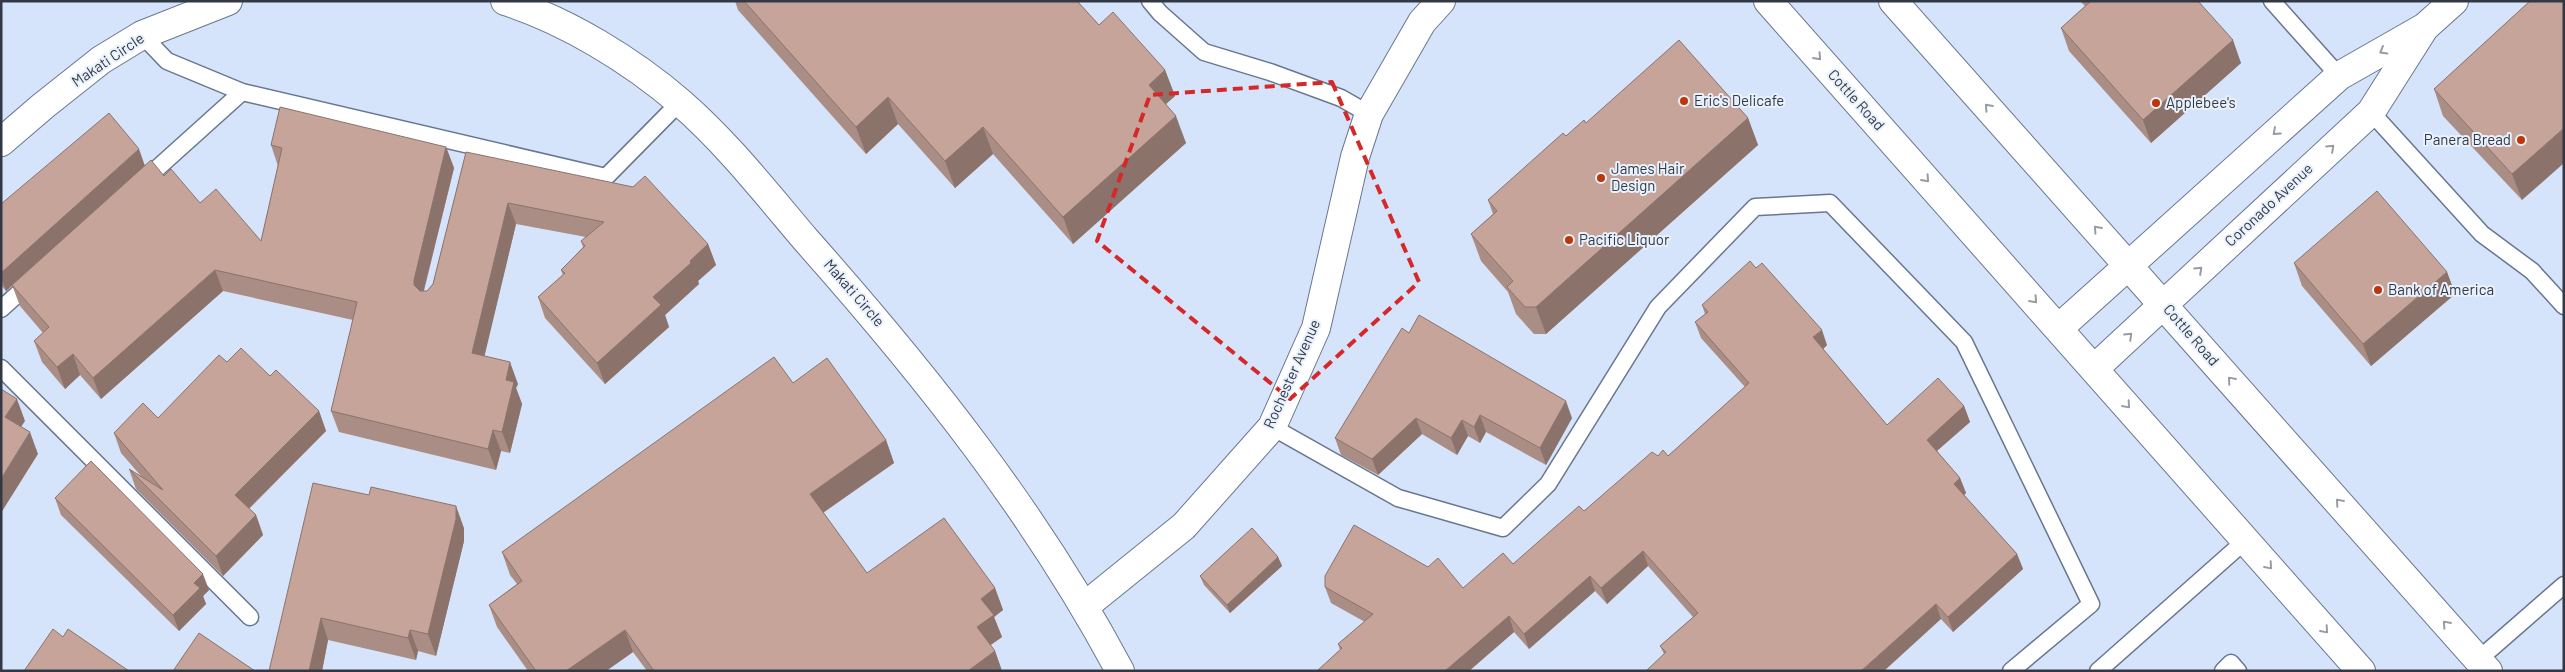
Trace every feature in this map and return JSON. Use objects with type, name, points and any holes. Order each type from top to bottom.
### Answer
[{"type":"street","name":"Makati Circle","points":[[1,142],[101,60],[142,35],[228,1]]},
{"type":"street","name":"Makati Circle","points":[[505,1],[522,7],[609,49],[680,102],[712,132],[886,330],[988,462],[1085,606],[1120,671]]},
{"type":"street","name":"Rochester Avenue","points":[[1085,606],[1184,526],[1272,427],[1316,328],[1355,157],[1370,114],[1422,22],[1441,1]]},
{"type":"street","name":"Cottle Road","points":[[1768,1],[2095,368],[2361,671]]},
{"type":"street","name":"Cottle Road","points":[[1894,1],[2483,665]]},
{"type":"street","name":"Coronado Avenue","points":[[2059,328],[2339,76],[2425,27],[2454,1]]},
{"type":"street","name":"Coronado Avenue","points":[[2095,368],[2371,112],[2425,27]]},
{"type":"lane","points":[[1150,1],[1204,52],[1270,72],[1341,98],[1370,114]]},
{"type":"lane","points":[[2272,1],[2339,76]]},
{"type":"lane","points":[[142,35],[167,61],[242,92],[606,177],[680,102]]},
{"type":"lane","points":[[132,190],[242,92]]},
{"type":"lane","points":[[2371,112],[2482,234],[2532,271],[2564,306]]},
{"type":"lane","points":[[465,164],[470,145]]},
{"type":"lane","points":[[1272,427],[1398,498],[1504,528],[1548,484],[1658,307],[1755,207],[1830,203],[1964,342],[2091,604],[2010,671]]},
{"type":"lane","points":[[1,309],[45,270]]},
{"type":"lane","points":[[1,368],[250,617]]},
{"type":"lane","points":[[2098,671],[2246,540]]},
{"type":"lane","points":[[2483,665],[2564,585]]},
{"type":"lane","points":[[2223,671],[2231,663],[2238,671]]},
{"type":"highlighted area","points":[[1332,82],[1419,282],[1290,399],[1097,241],[1150,95]]},
{"type":"building","points":[[744,1],[1077,1],[1099,25],[1113,12],[1165,70],[1149,85],[1176,116],[1063,217],[983,127],[945,161],[888,97],[856,127]]},
{"type":"building","name":"Applebee's","points":[[2091,1],[2198,1],[2233,40],[2143,120],[2061,28]]},
{"type":"building","points":[[2530,1],[2564,1],[2564,128],[2512,174],[2434,89]]},
{"type":"building","points":[[1679,40],[1748,118],[1536,307],[1525,307],[1507,287],[1513,281],[1471,234],[1497,211],[1488,200],[1563,133],[1566,136],[1584,120],[1586,123]]},
{"type":"building","points":[[280,107],[446,147],[414,280],[414,285],[420,291],[427,291],[433,284],[466,152],[633,187],[645,176],[708,244],[690,261],[691,263],[653,297],[661,305],[597,363],[538,297],[565,273],[561,270],[585,246],[581,241],[604,222],[508,203],[472,353],[510,362],[506,380],[514,382],[502,432],[493,430],[488,449],[331,411],[357,302],[215,270],[93,378],[73,354],[57,367],[34,341],[49,327],[12,285],[151,160],[164,176],[171,169],[200,203],[216,189],[261,241],[282,148],[271,145]]},
{"type":"building","points":[[109,113],[139,149],[1,273],[1,204]]},
{"type":"building","name":"Bank of America","points":[[2377,191],[2447,272],[2363,344],[2294,263]]},
{"type":"building","points":[[1750,261],[1756,268],[1762,263],[1822,330],[1813,337],[1887,425],[1938,378],[1964,406],[1927,440],[1960,478],[1954,484],[2017,554],[1948,617],[1936,604],[1861,671],[1646,671],[1666,652],[1660,646],[1698,613],[1643,551],[1601,588],[1590,576],[1524,634],[1509,616],[1445,671],[1317,671],[1342,648],[1338,644],[1373,614],[1325,587],[1325,576],[1354,525],[1428,567],[1438,558],[1463,588],[1503,553],[1513,564],[1579,506],[1584,511],[1652,452],[1658,456],[1663,450],[1668,456],[1749,383],[1695,322],[1708,312],[1702,305]]},
{"type":"building","points":[[1419,315],[1566,401],[1540,448],[1480,415],[1474,427],[1462,420],[1451,438],[1416,418],[1372,459],[1335,438],[1402,328],[1409,333]]},
{"type":"building","points":[[241,348],[270,376],[276,370],[319,411],[235,495],[256,515],[216,556],[129,469],[163,490],[114,433],[143,403],[158,418],[219,355],[227,362]]},
{"type":"building","points":[[774,357],[793,383],[827,358],[886,440],[810,494],[867,573],[944,518],[995,588],[981,599],[994,615],[977,627],[995,651],[968,671],[654,671],[625,630],[566,671],[536,671],[489,605],[522,581],[502,552]]},
{"type":"building","points":[[1,389],[17,399],[5,417],[30,432],[1,479]]},
{"type":"building","points":[[91,461],[203,574],[194,583],[200,588],[173,615],[55,498]]},
{"type":"building","points":[[313,483],[369,495],[371,487],[456,506],[456,519],[428,634],[410,630],[408,638],[321,618],[309,671],[269,671]]},
{"type":"building","points":[[1252,528],[1278,557],[1227,605],[1200,576]]},
{"type":"building","points":[[53,629],[63,637],[68,629],[129,671],[24,671]]},
{"type":"building","points":[[199,633],[255,671],[173,671]]},
{"type":"place","name":"Eric's Delicafe","points":[[1684,101]]},
{"type":"place","name":"Applebee's","points":[[2156,103]]},
{"type":"place","name":"Panera Bread","points":[[2521,140]]},
{"type":"place","name":"James Hair Design","points":[[1601,178]]},
{"type":"place","name":"Pacific Liquor","points":[[1569,240]]},
{"type":"place","name":"Bank of America","points":[[2378,290]]}]
